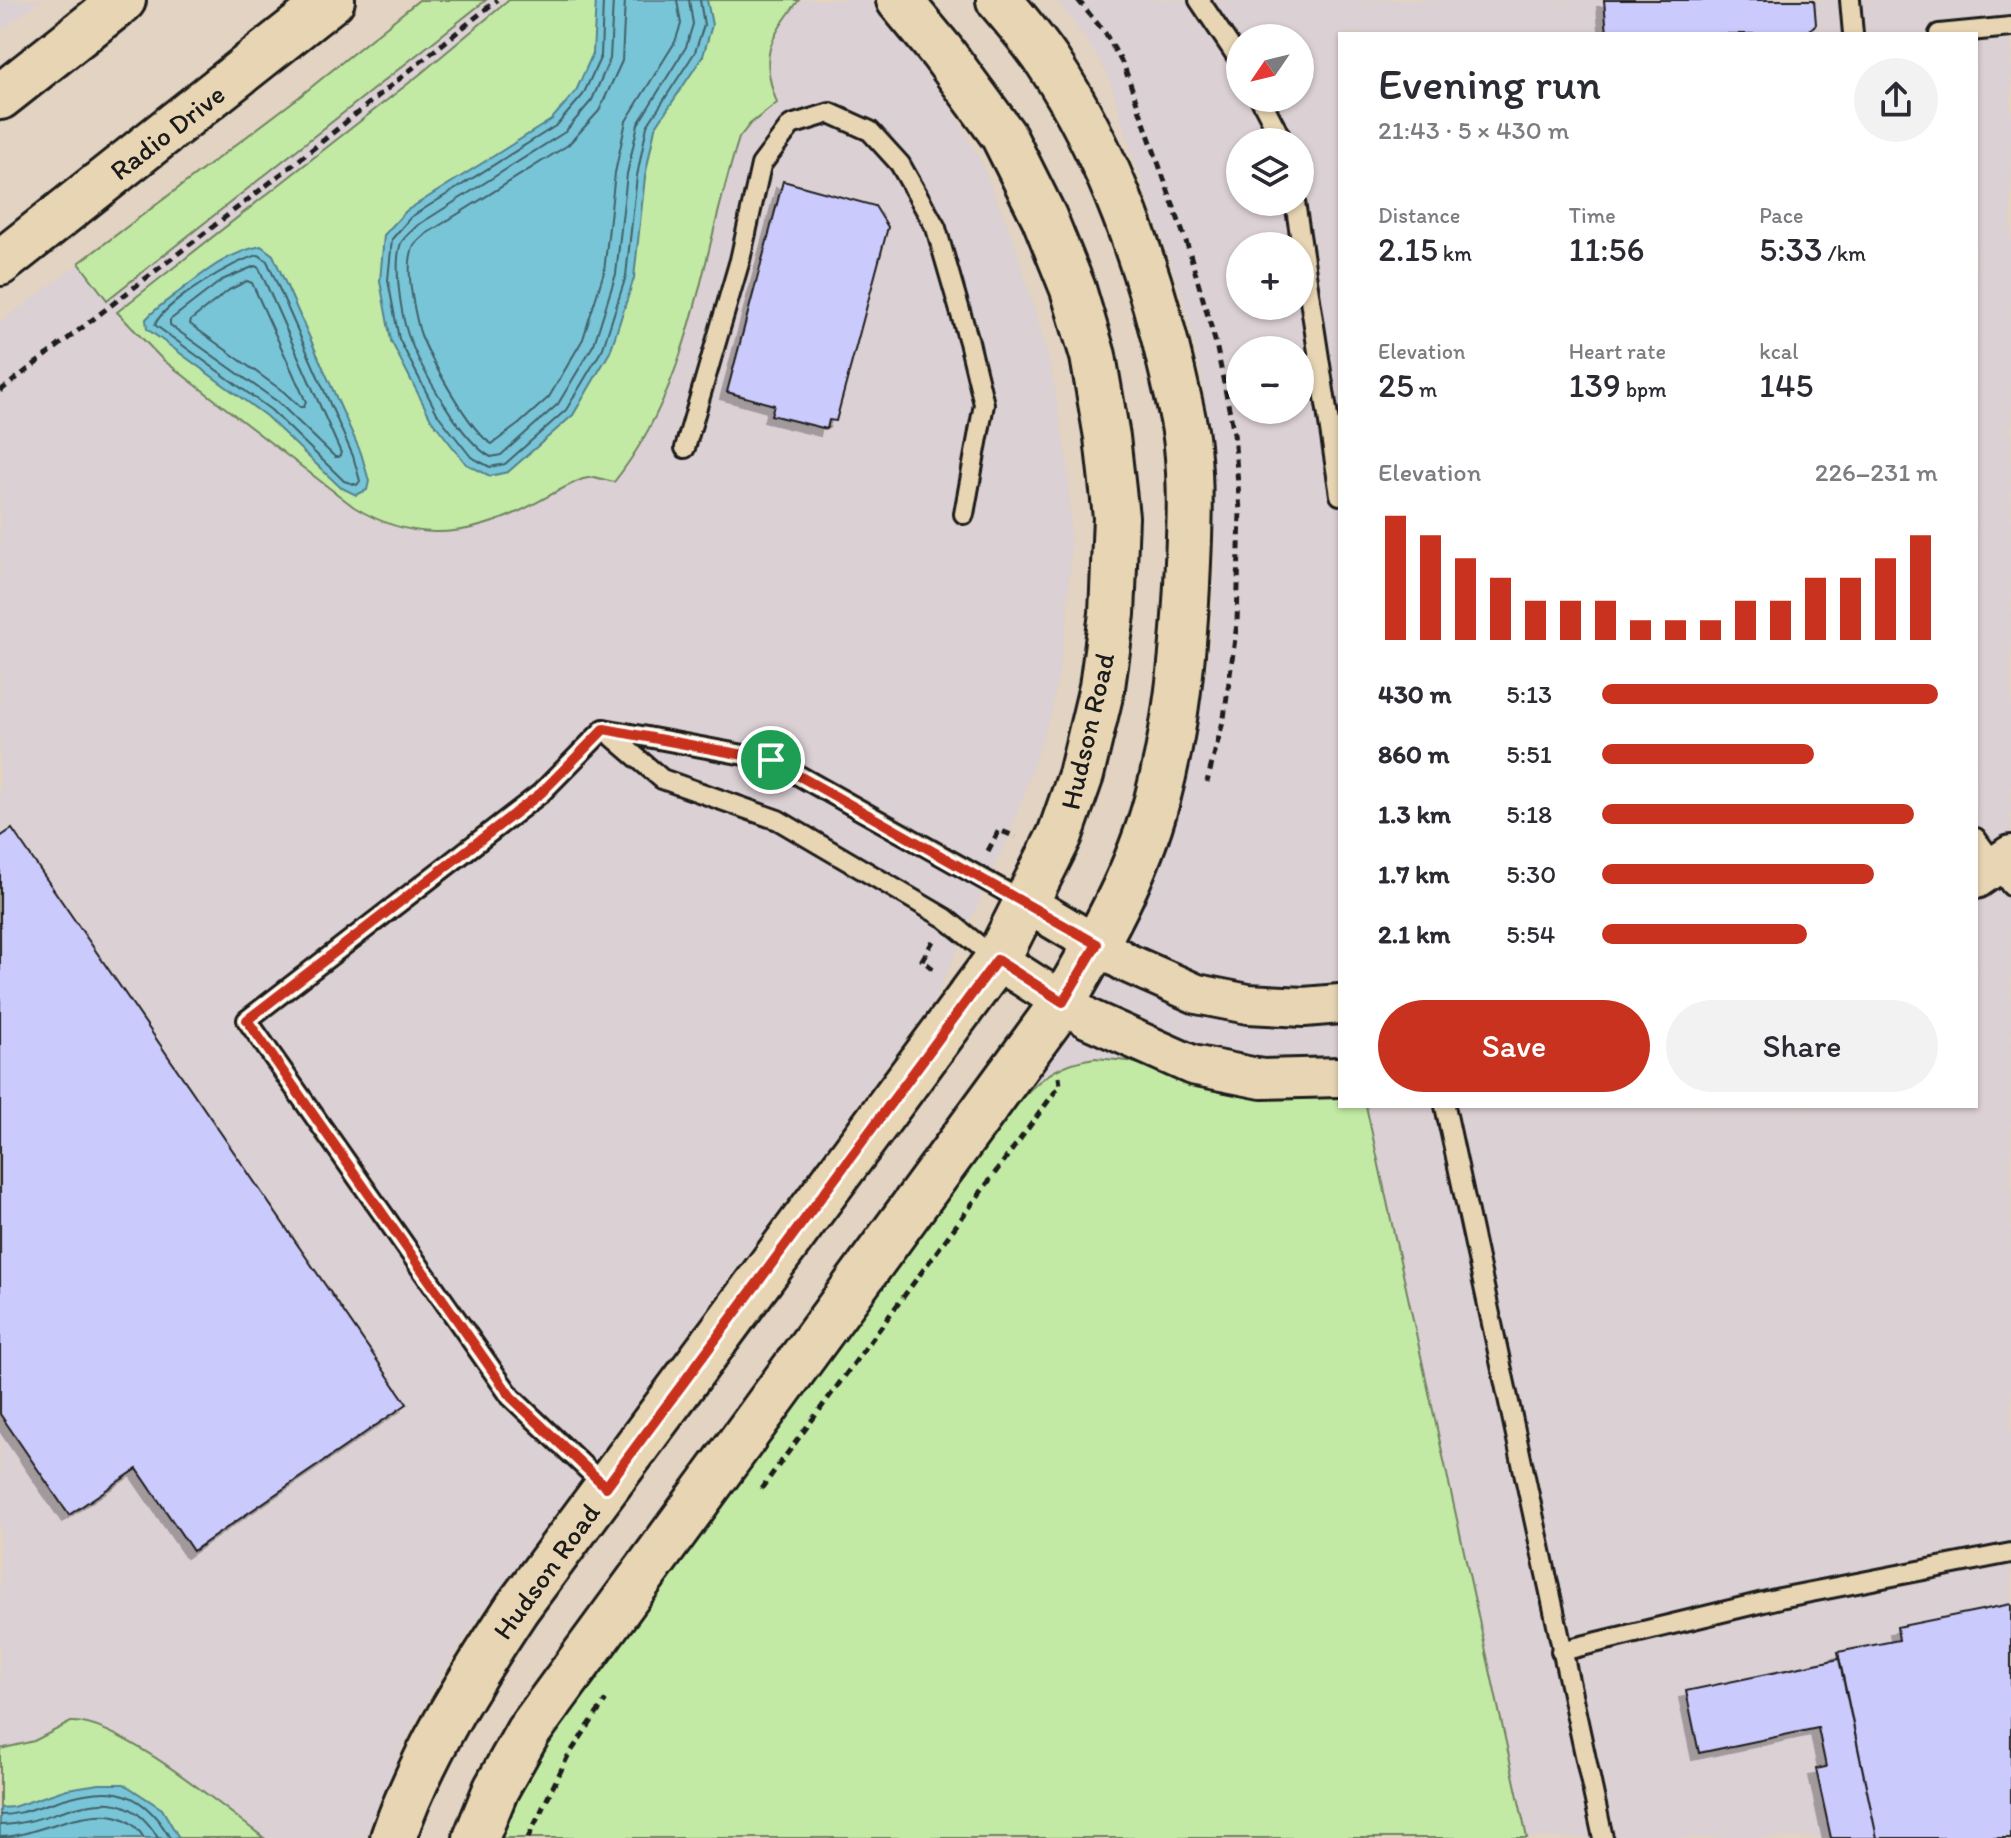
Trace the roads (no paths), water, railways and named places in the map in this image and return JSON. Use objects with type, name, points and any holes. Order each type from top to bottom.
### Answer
[{"type":"street","points":[[0,97],[123,0]]},
{"type":"street","name":"Radio Drive","points":[[0,263],[332,0]]},
{"type":"street","name":"Hudson Road","points":[[393,1838],[428,1755],[463,1689],[517,1608],[997,960],[1060,835],[1081,775],[1102,687],[1112,614],[1116,517],[1107,437],[1093,356],[1073,289],[1044,217],[1003,135],[899,0]]},
{"type":"street","points":[[476,1838],[496,1789],[528,1732],[1063,1002],[1097,944],[1133,870],[1157,802],[1178,708],[1191,507],[1187,443],[1167,348],[1145,268],[1116,191],[1079,115],[1048,61],[999,0]]},
{"type":"street","points":[[1026,903],[1127,963],[1197,994],[1248,1004],[1304,1007],[1338,1004]]},
{"type":"street","points":[[997,960],[1089,1019],[1192,1065],[1262,1079],[1338,1077]]},
{"type":"lane","points":[[1199,0],[1226,40]]},
{"type":"lane","points":[[1850,0],[1853,32]]},
{"type":"lane","points":[[1960,32],[2011,27]]},
{"type":"lane","points":[[685,448],[740,260],[761,165],[791,125],[830,113],[870,131],[900,164],[936,228],[984,404],[964,514]]},
{"type":"lane","points":[[1297,216],[1338,482]]},
{"type":"lane","points":[[604,729],[771,760],[1026,903]]},
{"type":"lane","points":[[604,729],[662,779],[778,820],[945,918],[997,960]]},
{"type":"lane","points":[[604,729],[541,793],[247,1020],[511,1397],[606,1487]]},
{"type":"lane","points":[[1445,1108],[1603,1838]]},
{"type":"lane","points":[[1561,1651],[1780,1598],[2011,1553]]},
{"type":"water","points":[[596,0],[707,0],[712,25],[703,56],[655,128],[645,177],[634,278],[610,352],[573,415],[508,472],[490,476],[466,464],[431,419],[391,341],[380,281],[384,235],[406,211],[551,120],[576,91],[593,53]]},
{"type":"water","points":[[261,246],[273,255],[361,453],[369,481],[367,490],[356,495],[340,487],[266,416],[147,329],[146,319],[150,315],[199,277],[228,258]]},
{"type":"water","points":[[124,1784],[162,1809],[179,1838],[0,1838],[0,1808],[13,1807],[67,1789]]}]
